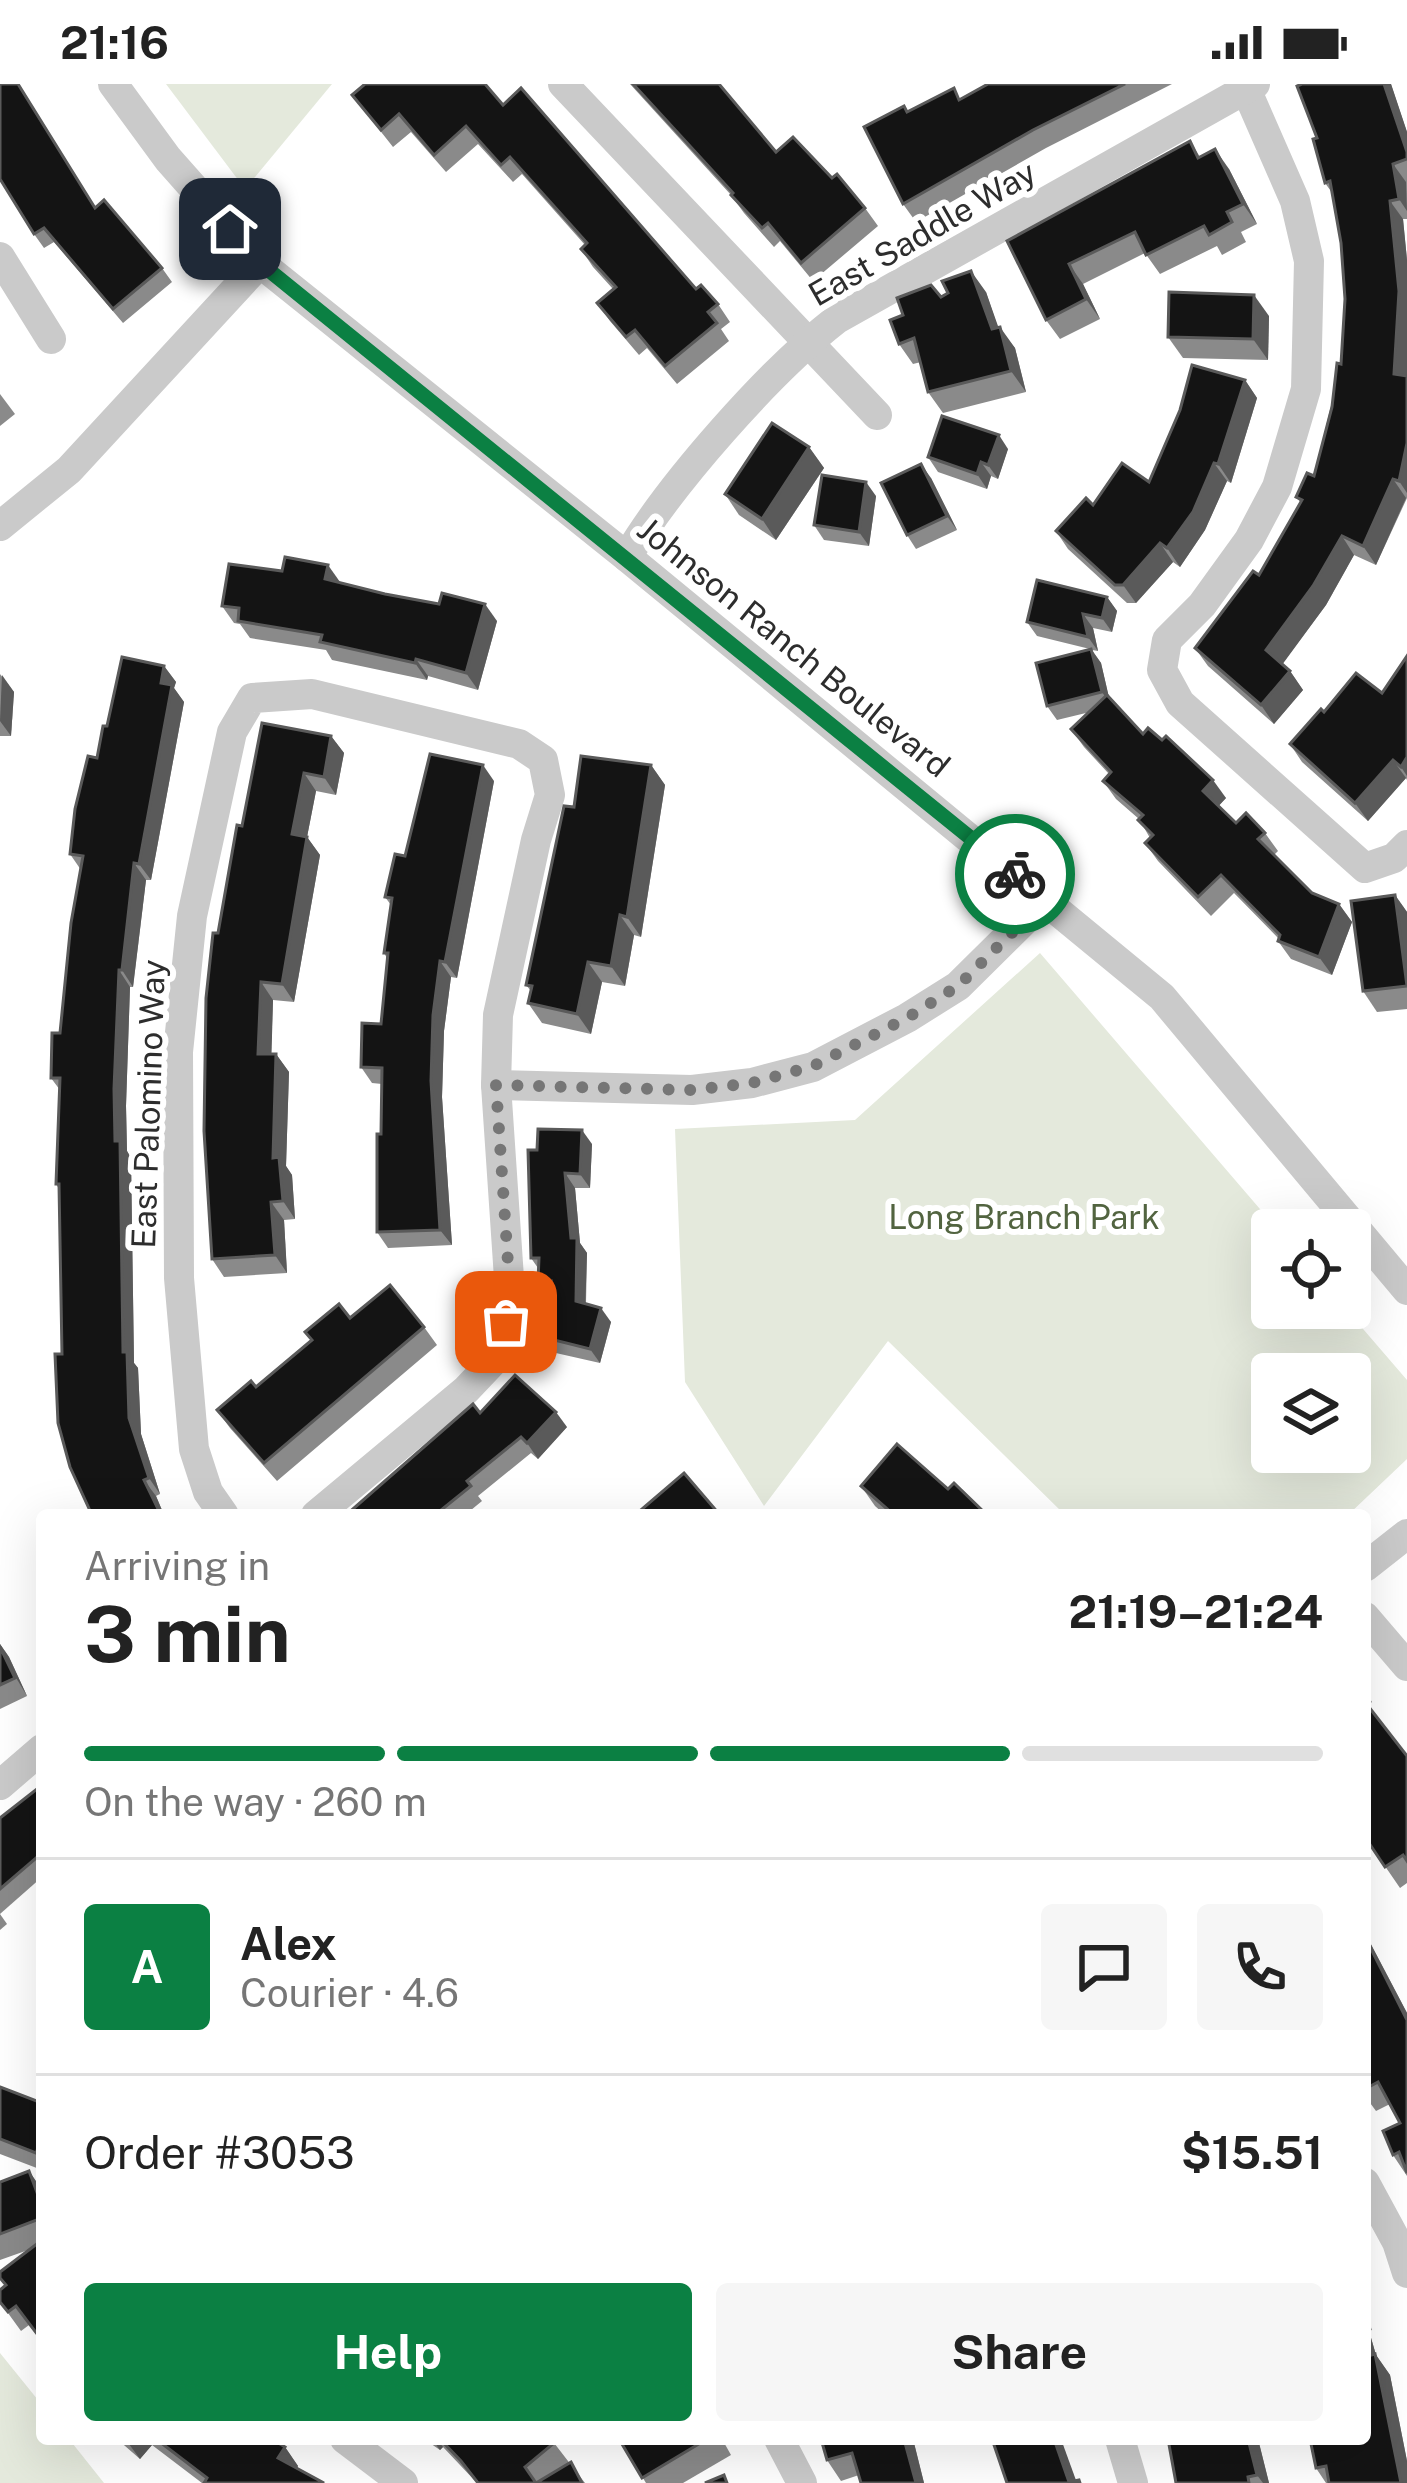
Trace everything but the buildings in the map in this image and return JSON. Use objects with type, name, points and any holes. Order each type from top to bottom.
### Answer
[{"type":"street","name":"Johnson Ranch Boulevard","points":[[113,84],[168,159],[260,263],[627,557],[1162,997],[1407,1290]]},
{"type":"street","points":[[563,84],[877,415]]},
{"type":"street","points":[[1251,87],[1295,201],[1309,261],[1306,389],[1277,487],[1238,556],[1167,640],[1162,670],[1180,703],[1365,868],[1394,858],[1407,845]]},
{"type":"street","name":"East Saddle Way","points":[[627,557],[714,444],[806,344],[837,319],[1251,87]]},
{"type":"street","points":[[0,257],[51,340]]},
{"type":"street","points":[[0,526],[69,470],[260,263]]},
{"type":"street","name":"East Palomino Way","points":[[220,1509],[208,1492],[192,1430],[178,1279],[178,1052],[192,916],[232,732],[252,698],[312,694],[519,744],[543,760],[550,795],[498,1015],[496,1085]]},
{"type":"street","points":[[323,1509],[466,1390],[502,1352],[510,1293],[496,1085],[692,1090],[752,1083],[813,1066],[958,986],[1046,899]]},
{"type":"street","points":[[1371,1562],[1407,1534]]},
{"type":"street","points":[[1371,1624],[1407,1666]]},
{"type":"street","points":[[0,1785],[36,1754]]},
{"type":"street","points":[[1371,2194],[1407,2272]]},
{"type":"street","points":[[353,2445],[403,2483]]},
{"type":"street","points":[[782,2445],[802,2483]]},
{"type":"street","points":[[1122,2445],[1133,2483]]},
{"type":"green space","points":[[166,84],[332,84],[245,189]]},
{"type":"green space","name":"Long Branch Park","points":[[1040,953],[1260,1209],[1251,1209],[1251,1329],[1363,1329],[1407,1380],[1407,1459],[1354,1509],[1059,1509],[888,1341],[764,1506],[685,1382],[675,1129],[855,1120]]},
{"type":"green space","points":[[0,2353],[36,2398],[36,2445],[74,2445],[104,2483],[0,2483]]},
{"type":"way so far","points":[[506,1322],[510,1293],[496,1085],[692,1090],[752,1083],[813,1066],[958,986],[1046,899],[1015,874]]},
{"type":"route","points":[[230,229],[260,263],[1015,874]]}]
